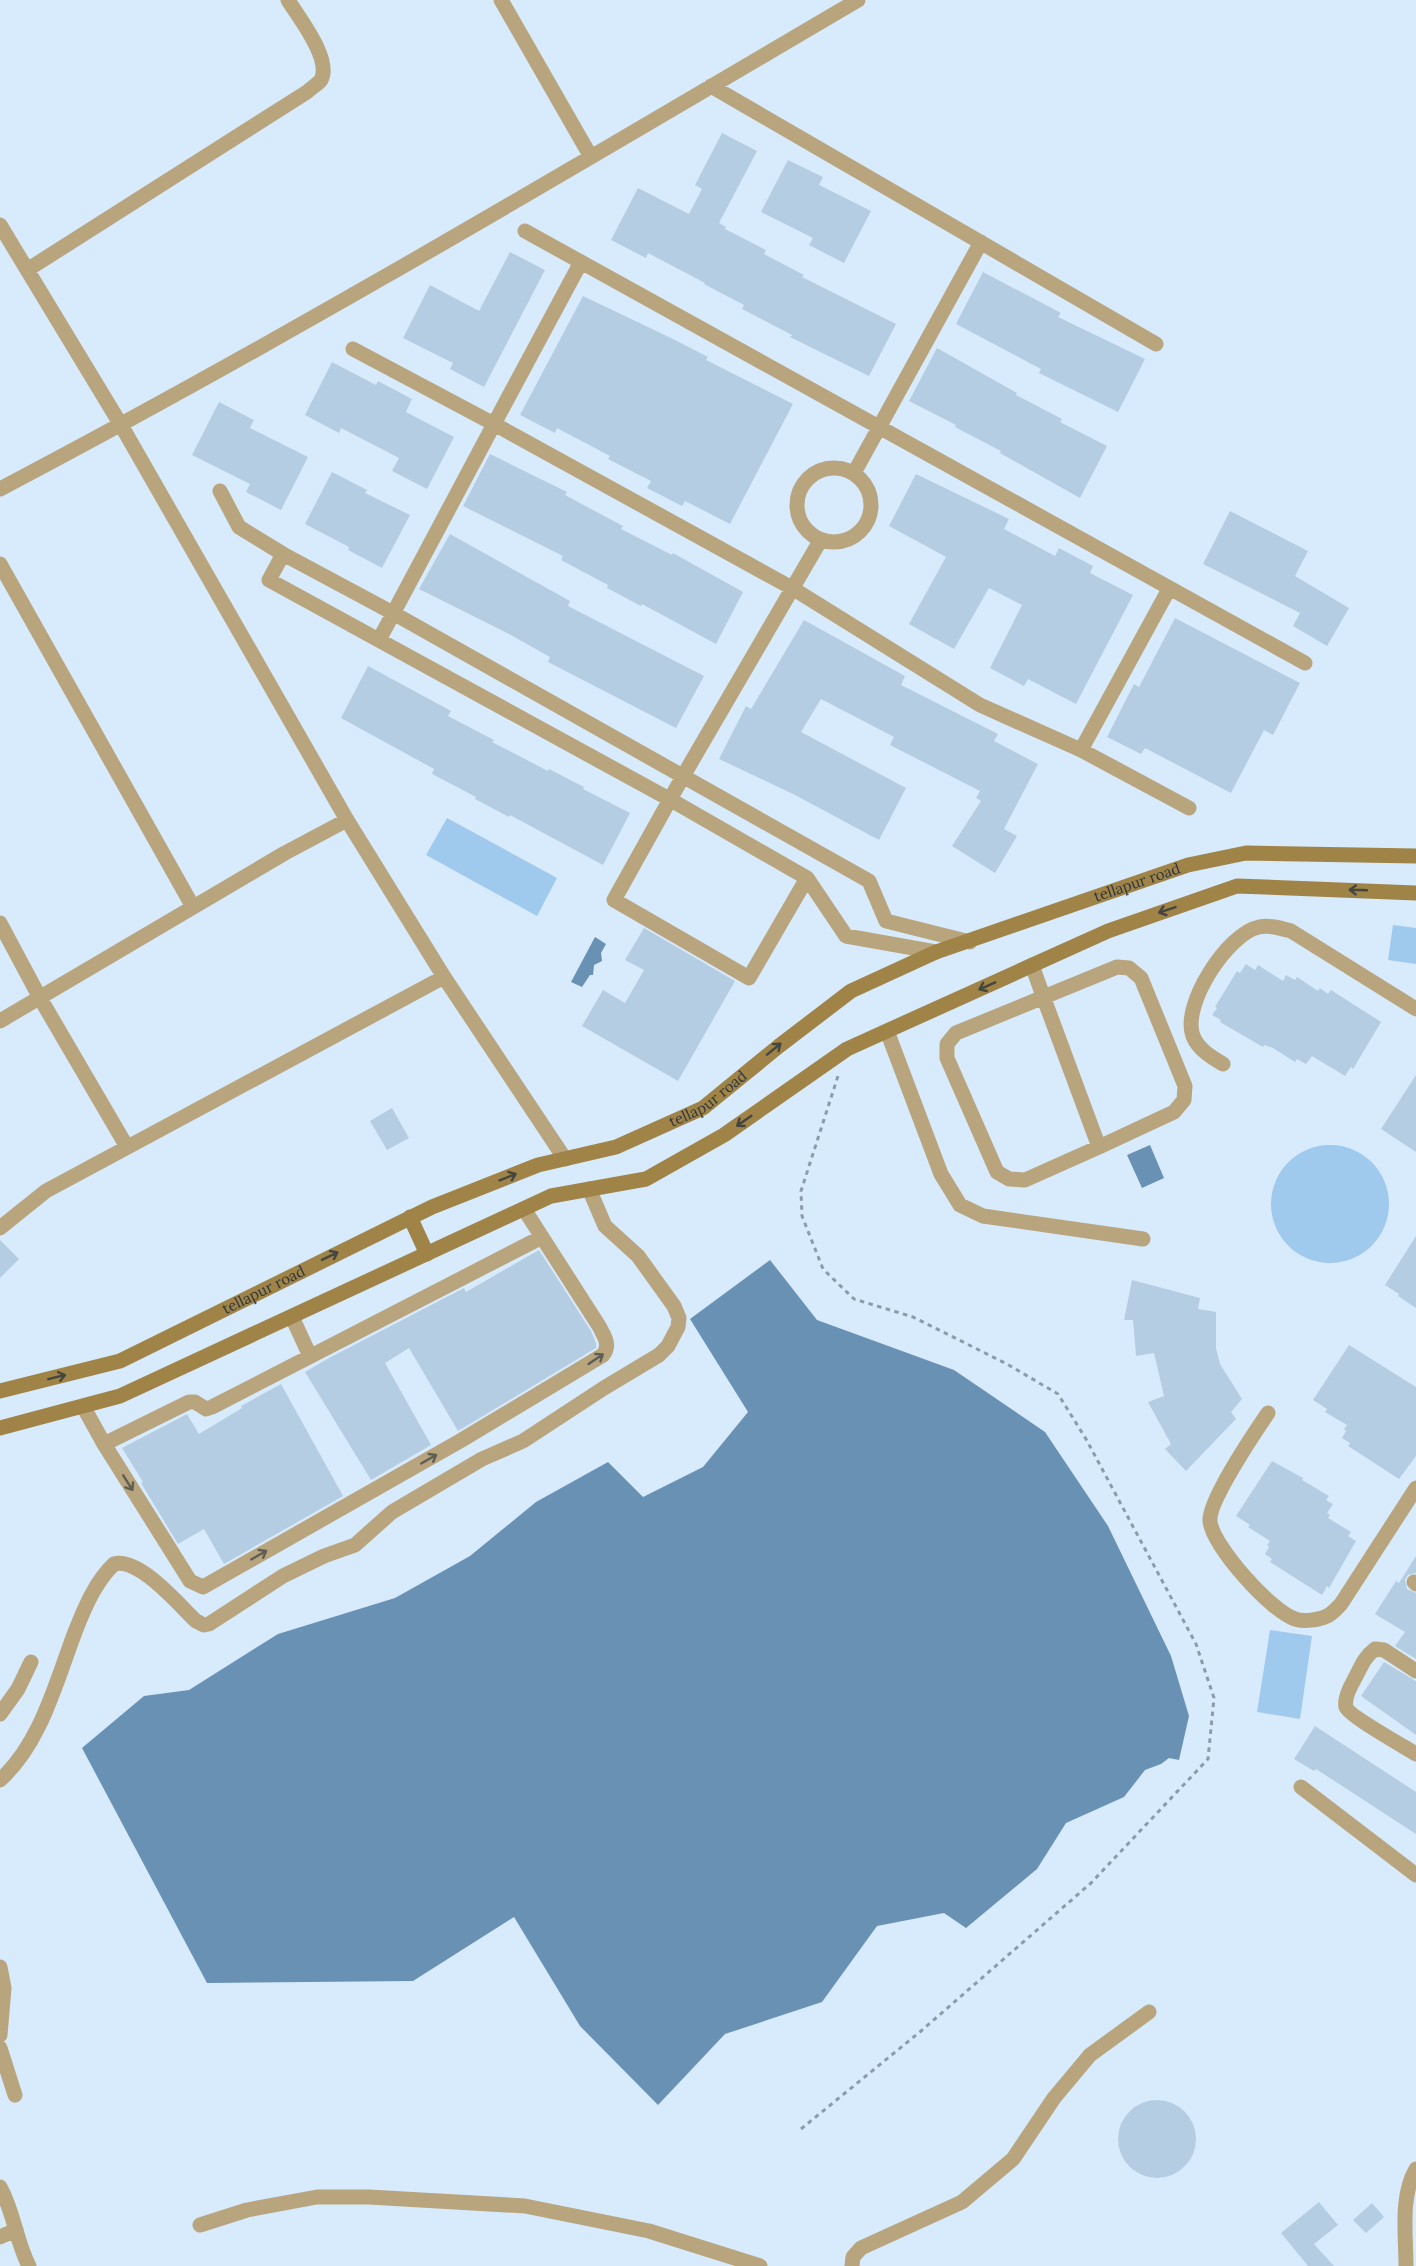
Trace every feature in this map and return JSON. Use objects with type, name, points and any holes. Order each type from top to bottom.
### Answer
[{"type":"street","points":[[27,270],[307,92],[320,81],[324,67],[321,56],[288,0]]},
{"type":"street","points":[[501,0],[591,157]]},
{"type":"street","points":[[0,489],[121,425],[591,157],[858,0]]},
{"type":"street","points":[[711,86],[1156,344]]},
{"type":"street","points":[[0,225],[121,425],[347,820],[444,977],[565,1159]]},
{"type":"street","points":[[525,231],[1305,663]]},
{"type":"street","points":[[854,473],[981,242]]},
{"type":"street","points":[[378,640],[581,262]]},
{"type":"street","points":[[353,349],[792,588],[980,705],[1081,750],[1189,808]]},
{"type":"street","points":[[831,468],[854,473],[863,481],[872,502],[871,514],[866,525],[857,535],[846,541],[833,543],[820,541],[809,534],[801,524],[797,511],[797,498],[802,486],[809,477],[831,468]]},
{"type":"street","points":[[220,491],[239,527],[283,554],[393,613],[682,778],[869,881],[886,921],[970,942]]},
{"type":"street","points":[[807,878],[749,978],[614,900],[820,541]]},
{"type":"street","points":[[283,554],[268,580],[671,800],[807,878],[846,936],[936,952]]},
{"type":"street","points":[[0,564],[193,908]]},
{"type":"street","points":[[1081,750],[1169,589]]},
{"type":"street","points":[[0,1021],[347,820]]},
{"type":"street","name":"tellapur road","points":[[0,1391],[120,1361],[410,1217],[538,1165],[616,1147],[703,1108],[851,991],[936,952],[1188,866],[1246,854],[1416,856]]},
{"type":"street","points":[[0,1428],[120,1396],[551,1196],[646,1179],[724,1135],[847,1049],[1108,931],[1237,886],[1416,893]]},
{"type":"street","points":[[0,922],[40,998],[127,1147]]},
{"type":"street","points":[[1223,1064],[1199,1047],[1192,1034],[1192,1020],[1198,991],[1223,955],[1240,937],[1257,927],[1276,926],[1291,931],[1416,1009]]},
{"type":"street","points":[[1032,965],[1099,1147]]},
{"type":"street","points":[[1117,967],[1129,968],[1141,978],[1185,1086],[1185,1100],[1174,1112],[1099,1147],[1025,1180],[1010,1179],[997,1172],[947,1058],[947,1044],[956,1033],[1043,996],[1117,967]]},
{"type":"street","points":[[0,1228],[46,1191],[444,977]]},
{"type":"street","points":[[887,1031],[941,1174],[960,1205],[982,1216],[1143,1239]]},
{"type":"street","points":[[4,1777],[25,1751],[40,1722],[82,1613],[94,1590],[114,1564],[125,1563],[140,1570],[196,1621],[204,1625],[209,1624],[289,1573],[324,1556],[355,1545],[392,1512],[482,1459],[523,1441],[659,1355],[675,1335],[679,1318],[658,1282],[638,1256],[605,1226],[589,1190]]},
{"type":"street","points":[[83,1406],[101,1439],[190,1581],[203,1587],[460,1442],[603,1355],[608,1344],[599,1326],[524,1209]]},
{"type":"street","points":[[410,1217],[427,1254]]},
{"type":"street","points":[[101,1439],[189,1402],[206,1408],[212,1407],[542,1237]]},
{"type":"street","points":[[292,1317],[310,1356]]},
{"type":"street","points":[[1268,1413],[1218,1494],[1209,1519],[1214,1538],[1228,1559],[1273,1604],[1295,1619],[1310,1620],[1327,1616],[1341,1604],[1416,1488]]},
{"type":"street","points":[[1416,1671],[1384,1650],[1375,1649],[1367,1654],[1345,1704],[1347,1710],[1358,1718],[1416,1754]]},
{"type":"street","points":[[0,1714],[18,1689],[31,1662]]},
{"type":"street","points":[[0,1757],[4,1777]]},
{"type":"street","points":[[1301,1788],[1416,1875]]},
{"type":"street","points":[[0,1967],[4,1988],[0,2036]]},
{"type":"street","points":[[852,2266],[853,2257],[861,2248],[962,2202],[1013,2159],[1054,2098],[1090,2055],[1149,2012]]},
{"type":"street","points":[[0,2048],[15,2095]]},
{"type":"street","points":[[1406,2266],[1406,2206],[1410,2180],[1416,2169]]},
{"type":"street","points":[[0,2187],[9,2203],[22,2253],[29,2266]]},
{"type":"street","points":[[200,2224],[247,2210],[317,2197],[369,2197],[525,2206],[649,2231],[760,2266]]},
{"type":"street","points":[[0,2237],[16,2230]]},
{"type":"path","points":[[801,2129],[921,2031],[1091,1883],[1208,1759],[1214,1698],[1196,1644],[1086,1439],[1058,1394],[1007,1364],[913,1317],[854,1299],[823,1269],[802,1216],[801,1191],[847,1049]]},
{"type":"shaded area","points":[[447,818],[557,878],[537,916],[426,855]]},
{"type":"shaded area","points":[[1393,925],[1416,928],[1416,964],[1388,960]]},
{"type":"shaded area","points":[[595,937],[606,944],[601,953],[602,961],[594,965],[593,975],[590,975],[582,987],[571,982]]},
{"type":"shaded area","points":[[1150,1145],[1164,1178],[1142,1188],[1127,1155]]},
{"type":"shaded area","points":[[1330,1145],[1353,1149],[1372,1162],[1385,1181],[1389,1204],[1385,1227],[1372,1246],[1353,1259],[1330,1263],[1307,1259],[1288,1246],[1275,1227],[1271,1204],[1275,1181],[1288,1162],[1307,1149]]},
{"type":"shaded area","points":[[770,1260],[817,1320],[954,1370],[1045,1432],[1108,1526],[1171,1656],[1189,1716],[1179,1760],[1169,1758],[1145,1770],[1124,1797],[1066,1823],[1037,1869],[966,1928],[944,1913],[877,1926],[822,2002],[725,2034],[658,2105],[580,2026],[514,1917],[413,1981],[207,1983],[82,1748],[144,1696],[189,1690],[278,1634],[395,1598],[470,1556],[536,1502],[608,1462],[643,1497],[703,1467],[748,1412],[690,1319]]},
{"type":"shaded area","points":[[1270,1630],[1312,1636],[1300,1719],[1257,1712]]},
{"type":"building","points":[[722,133],[757,151],[719,223],[726,227],[725,229],[766,250],[764,254],[804,275],[802,277],[896,324],[869,376],[790,337],[792,335],[742,309],[744,305],[705,283],[648,253],[646,258],[611,240],[638,188],[689,214],[702,189],[695,185]]},
{"type":"building","points":[[788,160],[823,177],[819,185],[871,211],[844,263],[809,245],[813,238],[761,212]]},
{"type":"building","points":[[510,252],[545,270],[484,387],[450,369],[453,363],[403,338],[430,285],[479,311]]},
{"type":"building","points":[[983,272],[1061,313],[1058,317],[1145,359],[1118,412],[1039,373],[1041,369],[956,324]]},
{"type":"building","points":[[583,296],[708,357],[706,360],[793,404],[730,524],[685,501],[682,506],[647,488],[651,481],[608,459],[610,456],[557,428],[555,433],[520,415]]},
{"type":"building","points":[[937,348],[1017,393],[1016,395],[1062,419],[1060,422],[1107,446],[1080,498],[1000,453],[1001,451],[955,427],[956,425],[909,401]]},
{"type":"building","points":[[332,362],[376,385],[378,381],[412,399],[406,412],[454,437],[427,489],[392,471],[399,458],[341,428],[339,433],[305,415]]},
{"type":"building","points":[[219,402],[254,420],[250,428],[308,457],[281,510],[246,492],[250,484],[192,455]]},
{"type":"building","points":[[490,454],[567,492],[565,495],[623,526],[621,529],[672,555],[673,553],[743,592],[716,644],[607,588],[608,585],[561,560],[563,556],[463,506]]},
{"type":"building","points":[[332,472],[367,490],[365,493],[410,515],[382,568],[348,550],[349,547],[305,524]]},
{"type":"building","points":[[916,474],[1009,519],[1004,529],[1055,556],[1059,548],[1093,566],[1090,573],[1133,595],[1076,704],[1028,679],[1024,686],[990,668],[1022,605],[989,588],[954,649],[909,624],[946,557],[889,526]]},
{"type":"building","points":[[1230,511],[1308,551],[1295,576],[1349,608],[1327,646],[1293,626],[1300,613],[1203,564]]},
{"type":"building","points":[[450,534],[570,601],[568,606],[704,676],[676,728],[548,662],[550,657],[509,634],[419,589]]},
{"type":"building","points":[[1175,618],[1300,683],[1273,735],[1264,730],[1231,793],[1145,748],[1141,754],[1107,737],[1134,684],[1139,687]]},
{"type":"building","points":[[804,620],[905,676],[901,685],[998,734],[994,741],[1038,764],[1004,829],[1017,836],[995,873],[952,846],[981,801],[976,798],[980,791],[890,745],[894,737],[821,699],[801,732],[906,788],[879,840],[795,795],[719,759],[746,706],[751,709]]},
{"type":"building","points":[[368,666],[451,711],[448,716],[494,740],[492,742],[584,787],[583,789],[630,813],[603,865],[510,815],[509,817],[475,799],[476,797],[432,774],[434,769],[341,718]]},
{"type":"building","points":[[644,928],[735,981],[678,1081],[582,1026],[603,990],[625,1003],[644,970],[625,960]]},
{"type":"building","points":[[1246,964],[1255,970],[1258,965],[1283,981],[1286,975],[1295,980],[1297,977],[1318,991],[1320,988],[1328,994],[1331,990],[1381,1022],[1353,1069],[1351,1067],[1345,1076],[1312,1056],[1306,1064],[1297,1059],[1295,1062],[1273,1048],[1264,1045],[1263,1047],[1212,1015],[1237,971],[1240,973]]},
{"type":"building","points":[[1416,1075],[1416,1152],[1381,1129]]},
{"type":"building","points":[[392,1108],[409,1138],[387,1150],[370,1121]]},
{"type":"building","points":[[1416,1236],[1416,1308],[1385,1285]]},
{"type":"building","points":[[0,1240],[19,1259],[0,1278]]},
{"type":"building","points":[[539,1250],[591,1331],[596,1348],[458,1431],[409,1348],[385,1363],[431,1445],[371,1480],[305,1372],[464,1288],[466,1292]]},
{"type":"building","points":[[1132,1280],[1200,1298],[1198,1309],[1216,1312],[1216,1348],[1220,1364],[1242,1399],[1231,1412],[1236,1419],[1186,1471],[1165,1449],[1171,1444],[1148,1402],[1164,1396],[1154,1353],[1136,1356],[1133,1320],[1124,1320]]},
{"type":"building","points":[[1349,1345],[1416,1387],[1416,1456],[1399,1479],[1348,1446],[1350,1443],[1342,1438],[1347,1425],[1325,1412],[1327,1409],[1313,1400]]},
{"type":"building","points":[[281,1384],[343,1496],[224,1564],[204,1529],[178,1544],[122,1448],[187,1414],[199,1434],[242,1408],[241,1406]]},
{"type":"building","points":[[1272,1461],[1329,1496],[1326,1500],[1333,1504],[1327,1513],[1330,1515],[1328,1518],[1351,1532],[1348,1536],[1356,1541],[1329,1588],[1327,1586],[1322,1595],[1270,1562],[1272,1559],[1265,1554],[1270,1541],[1236,1516]]},
{"type":"building","points":[[1416,1556],[1416,1573],[1408,1575],[1405,1580],[1407,1589],[1416,1593],[1416,1659],[1395,1646],[1405,1632],[1375,1614],[1396,1581],[1399,1583]]},
{"type":"building","points":[[1384,1662],[1416,1681],[1416,1735],[1361,1696]]},
{"type":"building","points":[[1315,1726],[1416,1792],[1416,1834],[1316,1769],[1314,1771],[1294,1759]]},
{"type":"building","points":[[1157,2100],[1172,2103],[1185,2111],[1193,2124],[1196,2139],[1193,2154],[1185,2167],[1172,2175],[1157,2178],[1142,2175],[1129,2167],[1121,2154],[1118,2139],[1121,2124],[1129,2111],[1142,2103]]},
{"type":"building","points":[[1319,2202],[1338,2225],[1314,2244],[1334,2266],[1308,2266],[1281,2233]]},
{"type":"building","points":[[1372,2203],[1384,2217],[1366,2233],[1353,2220]]}]
